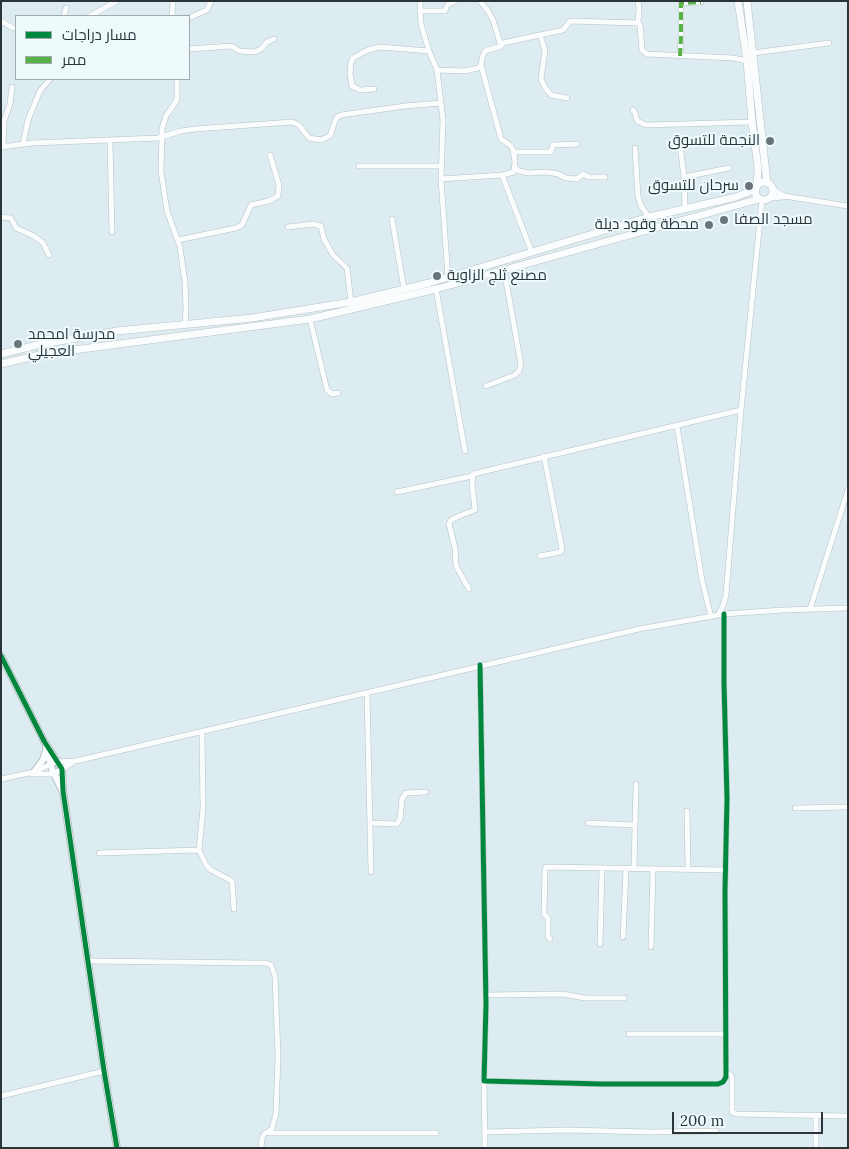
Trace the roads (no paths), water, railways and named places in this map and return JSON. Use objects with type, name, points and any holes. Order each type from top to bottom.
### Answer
[{"type":"main road","points":[[738,1],[747,61],[758,168],[756,195],[764,199]]},
{"type":"main road","points":[[1,364],[43,354],[310,319],[436,289],[764,199],[772,194],[746,1]]},
{"type":"main road","points":[[1,354],[117,331],[252,318],[351,302],[448,278],[649,217],[736,197],[756,188],[760,184],[770,186]]},
{"type":"street","points":[[92,15],[117,1]]},
{"type":"street","points":[[172,1],[172,15]]},
{"type":"street","points":[[190,18],[207,10],[211,1]]},
{"type":"street","points":[[420,1],[421,24],[429,52],[437,70],[443,120],[441,166],[448,278]]},
{"type":"street","points":[[420,11],[445,11],[447,5],[455,1]]},
{"type":"street","points":[[480,1],[488,10],[493,20],[501,46]]},
{"type":"street","points":[[638,1],[640,9],[638,23],[640,26],[642,50],[644,52],[680,56],[733,58],[747,61]]},
{"type":"street","points":[[680,56],[680,2],[701,2]]},
{"type":"street","points":[[64,15],[66,8]]},
{"type":"street","points":[[1,21],[13,28]]},
{"type":"street","points":[[442,179],[502,175],[514,172],[513,152],[511,146],[501,139],[481,65],[483,52],[501,46],[503,43],[564,30],[570,21],[638,23]]},
{"type":"street","points":[[540,35],[545,50],[541,79],[551,95],[567,98]]},
{"type":"street","points":[[190,49],[232,46],[238,51],[255,52],[261,49],[267,42],[274,40]]},
{"type":"street","points":[[753,53],[829,43]]},
{"type":"street","points":[[374,89],[360,90],[352,86],[350,73],[353,58],[368,50],[380,47],[429,52]]},
{"type":"street","points":[[437,70],[465,71],[478,68],[481,65]]},
{"type":"street","points":[[23,144],[28,120],[40,91],[49,80]]},
{"type":"street","points":[[177,80],[178,96],[166,116],[162,138],[161,171],[165,201],[178,240],[185,282],[185,324]]},
{"type":"street","points":[[12,87],[4,121],[2,147],[23,144],[162,138],[181,131],[195,129],[292,122],[299,125],[309,138],[321,140],[330,136],[337,118],[341,115],[441,103]]},
{"type":"street","points":[[632,110],[635,112],[637,121],[646,125],[752,122]]},
{"type":"street","points":[[110,140],[112,232]]},
{"type":"street","points":[[513,152],[551,152],[554,144],[577,144]]},
{"type":"street","points":[[680,145],[685,208]]},
{"type":"street","points":[[635,148],[638,196],[641,206],[649,217]]},
{"type":"street","points":[[178,240],[236,228],[242,225],[251,205],[269,202],[278,196],[279,184],[270,155]]},
{"type":"street","points":[[360,166],[441,166]]},
{"type":"street","points":[[515,167],[519,171],[529,174],[546,172],[576,179],[583,174],[589,177],[605,177]]},
{"type":"street","points":[[684,177],[729,168]]},
{"type":"street","points":[[502,175],[532,253]]},
{"type":"street","points":[[770,186],[781,195],[848,206]]},
{"type":"street","points":[[484,1081],[718,1084],[723,1082],[726,1074],[727,799],[721,615],[726,595],[741,410],[764,199],[786,196]]},
{"type":"street","points":[[1,217],[11,218],[16,228],[34,236],[42,243],[49,255]]},
{"type":"street","points":[[392,219],[404,289]]},
{"type":"street","points":[[288,227],[313,224],[321,226],[324,239],[333,255],[347,268],[351,302]]},
{"type":"street","points":[[486,386],[514,375],[519,371],[521,365],[504,269]]},
{"type":"street","points":[[436,289],[465,451]]},
{"type":"street","points":[[310,319],[327,390],[332,394],[338,393]]},
{"type":"street","points":[[397,492],[472,476],[544,456],[741,410]]},
{"type":"street","points":[[677,426],[702,580],[711,617]]},
{"type":"street","points":[[540,556],[560,552],[562,549],[544,456]]},
{"type":"street","points":[[469,589],[456,566],[455,548],[449,524],[451,520],[475,510],[472,476]]},
{"type":"street","points":[[810,609],[848,490]]},
{"type":"street","points":[[1,779],[32,773],[54,763],[76,761],[639,629],[721,615],[848,608]]},
{"type":"street","points":[[1,656],[54,763],[54,774],[63,791]]},
{"type":"street","points":[[480,665],[486,995],[485,1148]]},
{"type":"street","points":[[367,693],[370,872]]},
{"type":"street","points":[[202,732],[203,808],[199,850],[211,870],[232,881],[234,909]]},
{"type":"street","points":[[32,773],[45,756],[45,744]]},
{"type":"street","points":[[32,773],[54,774],[76,761]]},
{"type":"street","points":[[54,763],[62,769]]},
{"type":"street","points":[[62,769],[63,791],[117,1148]]},
{"type":"street","points":[[634,869],[636,784]]},
{"type":"street","points":[[370,823],[397,824],[400,819],[402,799],[406,793],[426,792]]},
{"type":"street","points":[[795,808],[848,807]]},
{"type":"street","points":[[687,811],[688,869]]},
{"type":"street","points":[[588,823],[635,825]]},
{"type":"street","points":[[99,853],[199,850]]},
{"type":"street","points":[[550,939],[548,936],[548,918],[544,914],[546,868],[726,870]]},
{"type":"street","points":[[600,944],[602,868]]},
{"type":"street","points":[[623,937],[626,869]]},
{"type":"street","points":[[651,947],[654,870]]},
{"type":"street","points":[[89,961],[266,963],[271,965],[275,976],[278,1056],[276,1113],[274,1125],[269,1133]]},
{"type":"street","points":[[486,995],[569,994],[585,998],[624,998]]},
{"type":"street","points":[[629,1034],[726,1034]]},
{"type":"street","points":[[1,1096],[104,1071]]},
{"type":"street","points":[[726,1074],[731,1075],[732,1078],[732,1112],[736,1114],[848,1116]]},
{"type":"street","points":[[816,1116],[816,1148]]},
{"type":"street","points":[[485,1132],[716,1131]]},
{"type":"street","points":[[261,1148],[264,1134],[269,1133],[436,1133]]},
{"type":"place","name":"النجمة للتسوق","points":[[770,141]]},
{"type":"place","name":"سرحان للتسوق","points":[[749,186]]},
{"type":"place","name":"مسجد الصفا","points":[[724,220]]},
{"type":"place","name":"محطة وقود ديلة","points":[[709,225]]},
{"type":"place","name":"مصنع ثلج الزاوية","points":[[437,276]]},
{"type":"place","name":"مدرسة امحمد العجيلي","points":[[18,344]]}]
